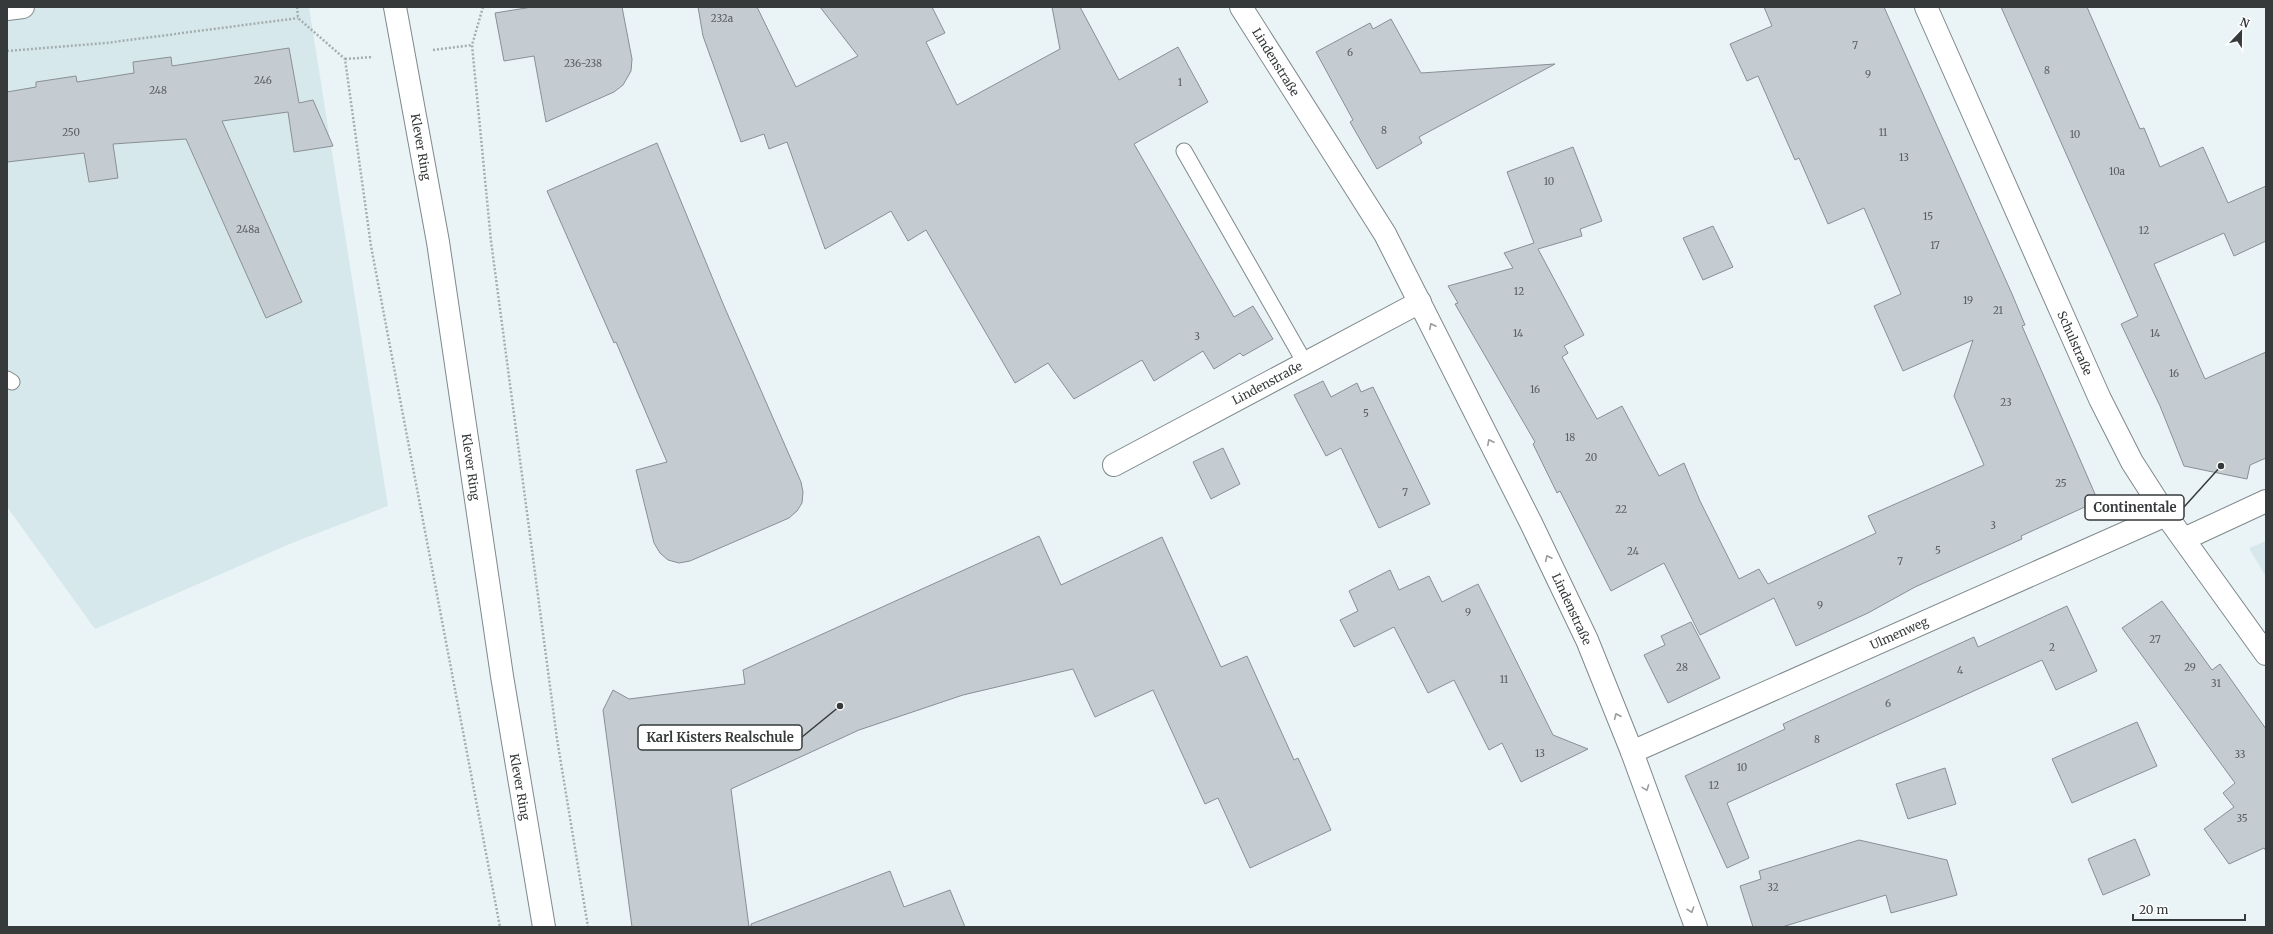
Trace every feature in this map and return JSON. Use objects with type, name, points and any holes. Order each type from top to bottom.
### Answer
[{"type":"street","points":[[7,9],[23,7]]},
{"type":"street","name":"Klever Ring","points":[[395,7],[438,242],[502,676],[544,927]]},
{"type":"street","name":"Lindenstraße","points":[[1241,7],[1385,234],[1531,523],[1587,640],[1632,752],[1696,927]]},
{"type":"street","name":"Schulstraße","points":[[1926,7],[2100,399],[2132,462],[2166,515],[2266,654]]},
{"type":"street","name":"Lindenstraße","points":[[1114,465],[1420,302]]},
{"type":"street","points":[[2184,539],[2266,501]]},
{"type":"street","name":"Ulmenweg","points":[[1632,752],[2166,515]]},
{"type":"lane","points":[[1184,151],[1306,363]]},
{"type":"path","points":[[297,7],[298,18],[345,59],[371,246],[500,927]]},
{"type":"path","points":[[482,7],[472,45],[492,249],[557,738],[588,927]]},
{"type":"path","points":[[7,51],[106,43],[298,18]]},
{"type":"shaded area","points":[[7,7],[309,7],[388,506],[292,543],[95,629],[7,507]]},
{"type":"shaded area","points":[[2266,541],[2266,577],[2249,548]]},
{"type":"building","points":[[532,7],[622,7],[632,59],[631,71],[623,85],[614,92],[546,122],[534,56],[504,61],[495,13]]},
{"type":"building","points":[[698,7],[757,7],[796,87],[858,56],[820,7],[932,7],[945,33],[926,42],[957,105],[1060,49],[1052,7],[1080,7],[1119,80],[1178,47],[1208,102],[1134,144],[1234,317],[1253,306],[1273,339],[1243,356],[1240,353],[1214,369],[1203,351],[1154,381],[1142,360],[1074,399],[1048,363],[1015,383],[926,230],[908,241],[891,211],[825,249],[787,142],[769,149],[764,134],[741,142],[703,36]]},
{"type":"building","points":[[1764,7],[1884,7],[2012,294],[2025,325],[2022,326],[2098,501],[2021,536],[2022,539],[1915,587],[1868,613],[1796,646],[1774,598],[1700,635],[1664,563],[1611,591],[1560,491],[1557,493],[1533,444],[1535,442],[1455,304],[1458,303],[1448,286],[1513,268],[1504,253],[1534,243],[1507,172],[1573,147],[1602,221],[1580,229],[1582,236],[1538,249],[1584,335],[1564,346],[1568,353],[1562,357],[1597,419],[1622,406],[1659,476],[1684,463],[1700,501],[1739,579],[1759,569],[1768,584],[1876,533],[1868,516],[1984,465],[1954,396],[1973,340],[1903,371],[1874,306],[1901,294],[1864,208],[1828,224],[1799,158],[1795,160],[1758,76],[1747,81],[1730,44],[1772,26]]},
{"type":"building","points":[[2001,7],[2087,7],[2140,129],[2144,128],[2160,167],[2203,147],[2228,203],[2266,186],[2266,241],[2234,256],[2224,233],[2154,264],[2205,379],[2266,352],[2266,458],[2250,465],[2247,479],[2184,466],[2160,406],[2121,324],[2138,316]]},
{"type":"building","points":[[1391,19],[1421,73],[1555,64],[1419,137],[1422,143],[1377,169],[1350,122],[1353,120],[1316,52],[1370,23],[1373,29]]},
{"type":"building","points":[[289,48],[299,103],[313,100],[333,146],[294,152],[288,112],[222,121],[302,302],[266,318],[186,139],[113,144],[118,178],[89,182],[84,153],[7,162],[7,92],[36,87],[36,82],[76,76],[77,82],[134,73],[133,62],[171,57],[172,66]]},
{"type":"building","points":[[657,143],[724,306],[801,482],[803,492],[802,503],[797,511],[789,518],[690,561],[679,563],[668,560],[660,553],[654,543],[636,470],[667,462],[616,342],[614,343],[547,191]]},
{"type":"building","points":[[1713,226],[1733,267],[1703,280],[1683,238]]},
{"type":"building","points":[[1323,381],[1331,397],[1357,383],[1361,392],[1373,387],[1430,504],[1379,528],[1341,448],[1326,456],[1294,395]]},
{"type":"building","points":[[1223,448],[1240,484],[1211,499],[1193,462]]},
{"type":"building","points":[[1039,536],[1061,585],[1162,537],[1221,667],[1247,656],[1294,760],[1298,758],[1331,830],[1250,868],[1218,798],[1205,804],[1153,690],[1095,717],[1073,669],[963,695],[859,730],[731,789],[749,927],[632,927],[603,710],[613,690],[629,699],[745,684],[743,670]]},
{"type":"building","points":[[1390,570],[1399,590],[1429,576],[1442,602],[1478,584],[1553,735],[1588,749],[1521,782],[1502,743],[1489,750],[1454,680],[1428,693],[1394,627],[1354,647],[1340,620],[1358,611],[1349,591]]},
{"type":"building","points":[[2162,601],[2212,670],[2220,664],[2266,729],[2266,851],[2264,848],[2229,864],[2204,829],[2234,807],[2223,793],[2235,783],[2122,628]]},
{"type":"building","points":[[2067,606],[2097,671],[2056,690],[2042,660],[1727,803],[1749,858],[1727,868],[1685,776],[1785,729],[1783,724],[1974,637],[1978,647]]},
{"type":"building","points":[[1691,622],[1720,678],[1668,703],[1644,655],[1665,645],[1661,636]]},
{"type":"building","points":[[2137,722],[2157,766],[2072,803],[2052,759]]},
{"type":"building","points":[[1945,768],[1956,804],[1908,819],[1896,784]]},
{"type":"building","points":[[2135,839],[2150,875],[2103,895],[2088,859]]},
{"type":"building","points":[[1859,840],[1947,860],[1957,895],[1891,913],[1886,895],[1782,927],[1753,927],[1740,886],[1761,879],[1759,871]]},
{"type":"building","points":[[890,871],[904,907],[950,890],[965,927],[751,927],[751,924]]},
{"type":"place","name":"Continentale","points":[[2221,466]]},
{"type":"place","name":"Karl Kisters Realschule","points":[[840,706]]}]
